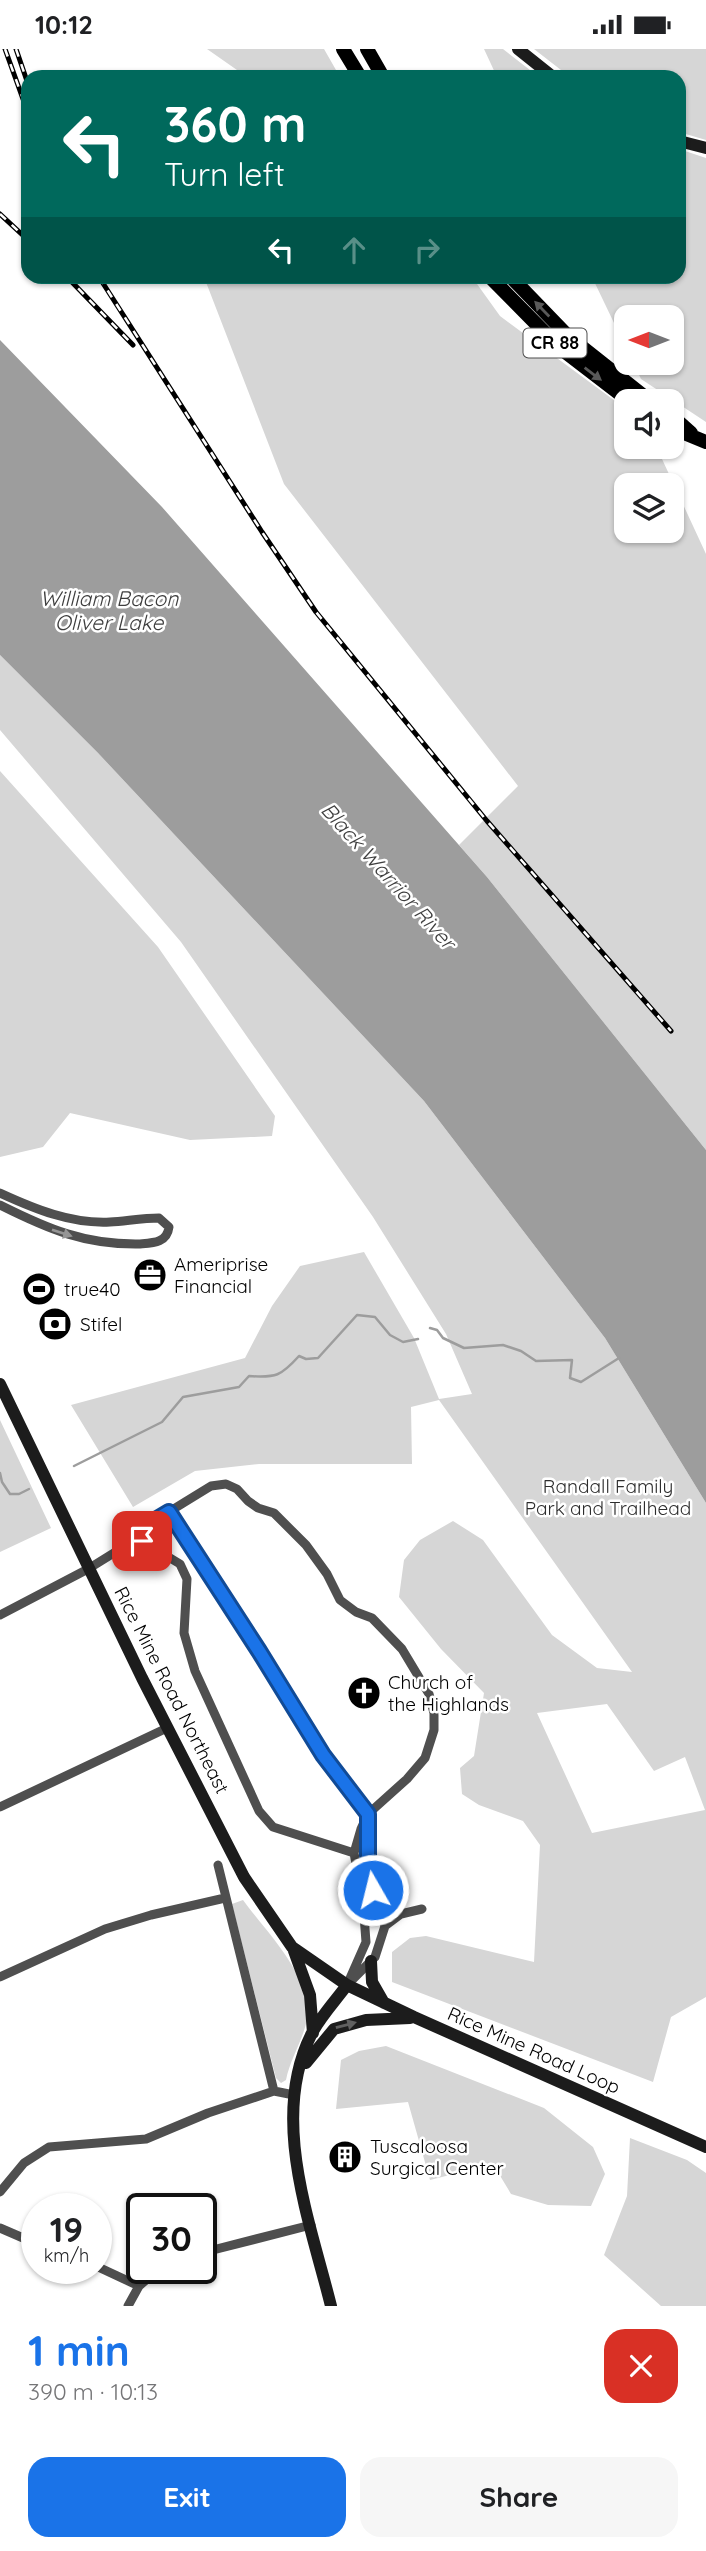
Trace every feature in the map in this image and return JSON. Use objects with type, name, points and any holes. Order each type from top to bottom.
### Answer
[{"type":"main road","points":[[343,49],[355,70]]},
{"type":"main road","points":[[367,49],[379,70]]},
{"type":"main road","points":[[518,49],[544,70]]},
{"type":"main road","points":[[686,143],[706,148]]},
{"type":"main road","name":"CR 88","points":[[497,284],[560,348],[614,389]]},
{"type":"main road","name":"CR 88","points":[[519,284],[568,336],[635,389]]},
{"type":"main road","points":[[684,427],[706,442]]},
{"type":"main road","points":[[684,432],[692,434]]},
{"type":"main road","name":"Rice Mine Road Northeast","points":[[0,1384],[167,1728],[244,1877],[292,1947],[347,1985]]},
{"type":"main road","points":[[292,1947],[310,1995],[313,2033]]},
{"type":"main road","points":[[371,1961],[372,1982],[384,2003]]},
{"type":"main road","points":[[331,2306],[293,2150],[292,2119],[299,2072],[313,2033],[347,1985]]},
{"type":"main road","name":"Rice Mine Road Loop","points":[[347,1985],[706,2147]]},
{"type":"main road","points":[[299,2072],[334,2029],[366,2020],[414,2017]]},
{"type":"street","points":[[0,1193],[41,1212],[64,1218],[110,1222],[159,1218],[169,1227],[163,1240],[154,1243],[119,1244],[80,1239],[52,1230],[0,1205]]},
{"type":"street","points":[[0,1615],[89,1569],[117,1551],[142,1541],[154,1521],[211,1486],[226,1483],[258,1508],[274,1513],[290,1528],[317,1559],[341,1600],[356,1612],[372,1618],[402,1649],[429,1694],[434,1713],[434,1730],[425,1758],[407,1779],[368,1814],[354,1853],[365,1912],[366,1941],[347,1985]]},
{"type":"street","points":[[169,1512],[323,1755],[368,1814],[371,1879],[385,1926],[375,1957],[347,1985]]},
{"type":"street","points":[[142,1541],[180,1565],[187,1580],[184,1633],[195,1671],[259,1811],[273,1828],[354,1853]]},
{"type":"street","points":[[0,1807],[167,1728]]},
{"type":"street","points":[[218,1865],[274,2091]]},
{"type":"street","points":[[0,1977],[105,1929],[150,1915],[225,1898]]},
{"type":"street","points":[[385,1926],[401,1914],[422,1909]]},
{"type":"street","points":[[0,2192],[24,2163],[58,2144],[146,2139],[217,2110],[274,2091],[294,2095]]},
{"type":"street","points":[[217,2249],[311,2225]]},
{"type":"street","points":[[0,2228],[21,2237]]},
{"type":"street","points":[[112,2273],[139,2286]]},
{"type":"street","points":[[128,2306],[141,2284]]},
{"type":"green space","points":[[207,49],[324,49],[336,70],[237,70]]},
{"type":"green space","points":[[484,49],[503,49],[530,70],[494,70]]},
{"type":"green space","points":[[534,49],[706,49],[706,140],[686,134],[686,70],[561,70]]},
{"type":"green space","points":[[686,151],[706,158],[706,422],[684,407],[684,389],[656,389],[639,375],[684,375],[684,305],[614,305],[614,323],[595,284],[686,284]]},
{"type":"green space","points":[[207,284],[477,284],[500,316],[614,400],[614,459],[662,459],[668,473],[614,473],[614,543],[684,543],[684,506],[706,554],[706,1150],[459,845],[518,786],[284,484]]},
{"type":"green space","name":"Randall Family Park and Trailhead","points":[[0,655],[98,753],[424,1101],[605,1338],[706,1503],[706,1997],[671,2017],[653,2082],[392,1982],[392,1952],[410,1938],[426,1936],[534,1962],[540,1845],[523,1821],[479,1805],[462,1794],[460,1768],[474,1756],[484,1693],[441,1649],[399,1597],[404,1560],[420,1540],[453,1521],[483,1540],[552,1635],[597,1668],[632,1672],[439,1400],[411,1407],[412,1464],[259,1464],[195,1471],[133,1507],[71,1405],[245,1358],[272,1306],[300,1266],[364,1252],[414,1338],[439,1399],[472,1394],[446,1334],[373,1217],[181,942],[0,730]],"holes":[[[607,1704],[654,1771],[685,1757],[705,1810],[592,1833],[537,1713]]]},
{"type":"green space","points":[[0,771],[158,947],[275,1116],[272,1136],[190,1140],[70,1113],[43,1147],[0,1157]]},
{"type":"green space","points":[[0,1420],[51,1528],[0,1552]]},
{"type":"green space","points":[[243,1900],[286,1955],[307,2002],[307,2018],[303,2032],[286,2080],[281,2083],[276,2078],[232,1904]]},
{"type":"green space","points":[[386,2046],[544,2108],[593,2147],[605,2174],[591,2206],[548,2205],[511,2194],[493,2164],[430,2180],[408,2102],[336,2109],[341,2060],[359,2051]]},
{"type":"green space","points":[[630,2138],[687,2160],[706,2173],[706,2306],[661,2306],[604,2255],[627,2196]]},
{"type":"water","name":"William Bacon Oliver Lake","points":[[0,340],[162,507],[487,877],[706,1150],[706,1503],[605,1338],[424,1101],[98,753],[0,655]]},
{"type":"waterway","points":[[74,1466],[162,1422],[183,1397],[239,1387],[249,1376],[266,1377],[277,1374],[299,1356],[306,1359],[318,1358],[357,1315],[375,1317],[390,1335],[403,1342],[418,1339]]},
{"type":"waterway","points":[[430,1328],[464,1348],[503,1345],[521,1351],[536,1361],[572,1360],[570,1378],[581,1382],[619,1358]]},
{"type":"waterway","points":[[0,1473],[10,1494],[19,1494],[29,1489]]},
{"type":"railway","points":[[5,49],[21,94]]},
{"type":"railway","points":[[16,49],[23,70]]},
{"type":"railway","points":[[0,214],[21,234]]},
{"type":"railway","points":[[74,284],[133,345]]},
{"type":"railway","points":[[103,284],[316,612],[487,821],[671,1031]]},
{"type":"place","name":"Ameriprise Financial","points":[[150,1275]]},
{"type":"place","name":"true40","points":[[39,1289]]},
{"type":"place","name":"Stifel","points":[[55,1324]]},
{"type":"place","name":"Church of the Highlands","points":[[364,1693]]},
{"type":"place","name":"Tuscaloosa Surgical Center","points":[[345,2157]]},
{"type":"route","points":[[142,1541],[154,1521],[169,1512],[323,1755],[368,1814],[368,1855],[373,1890]]},
{"type":"water label","name":"Black Warrior River","points":[[388,876]]}]
